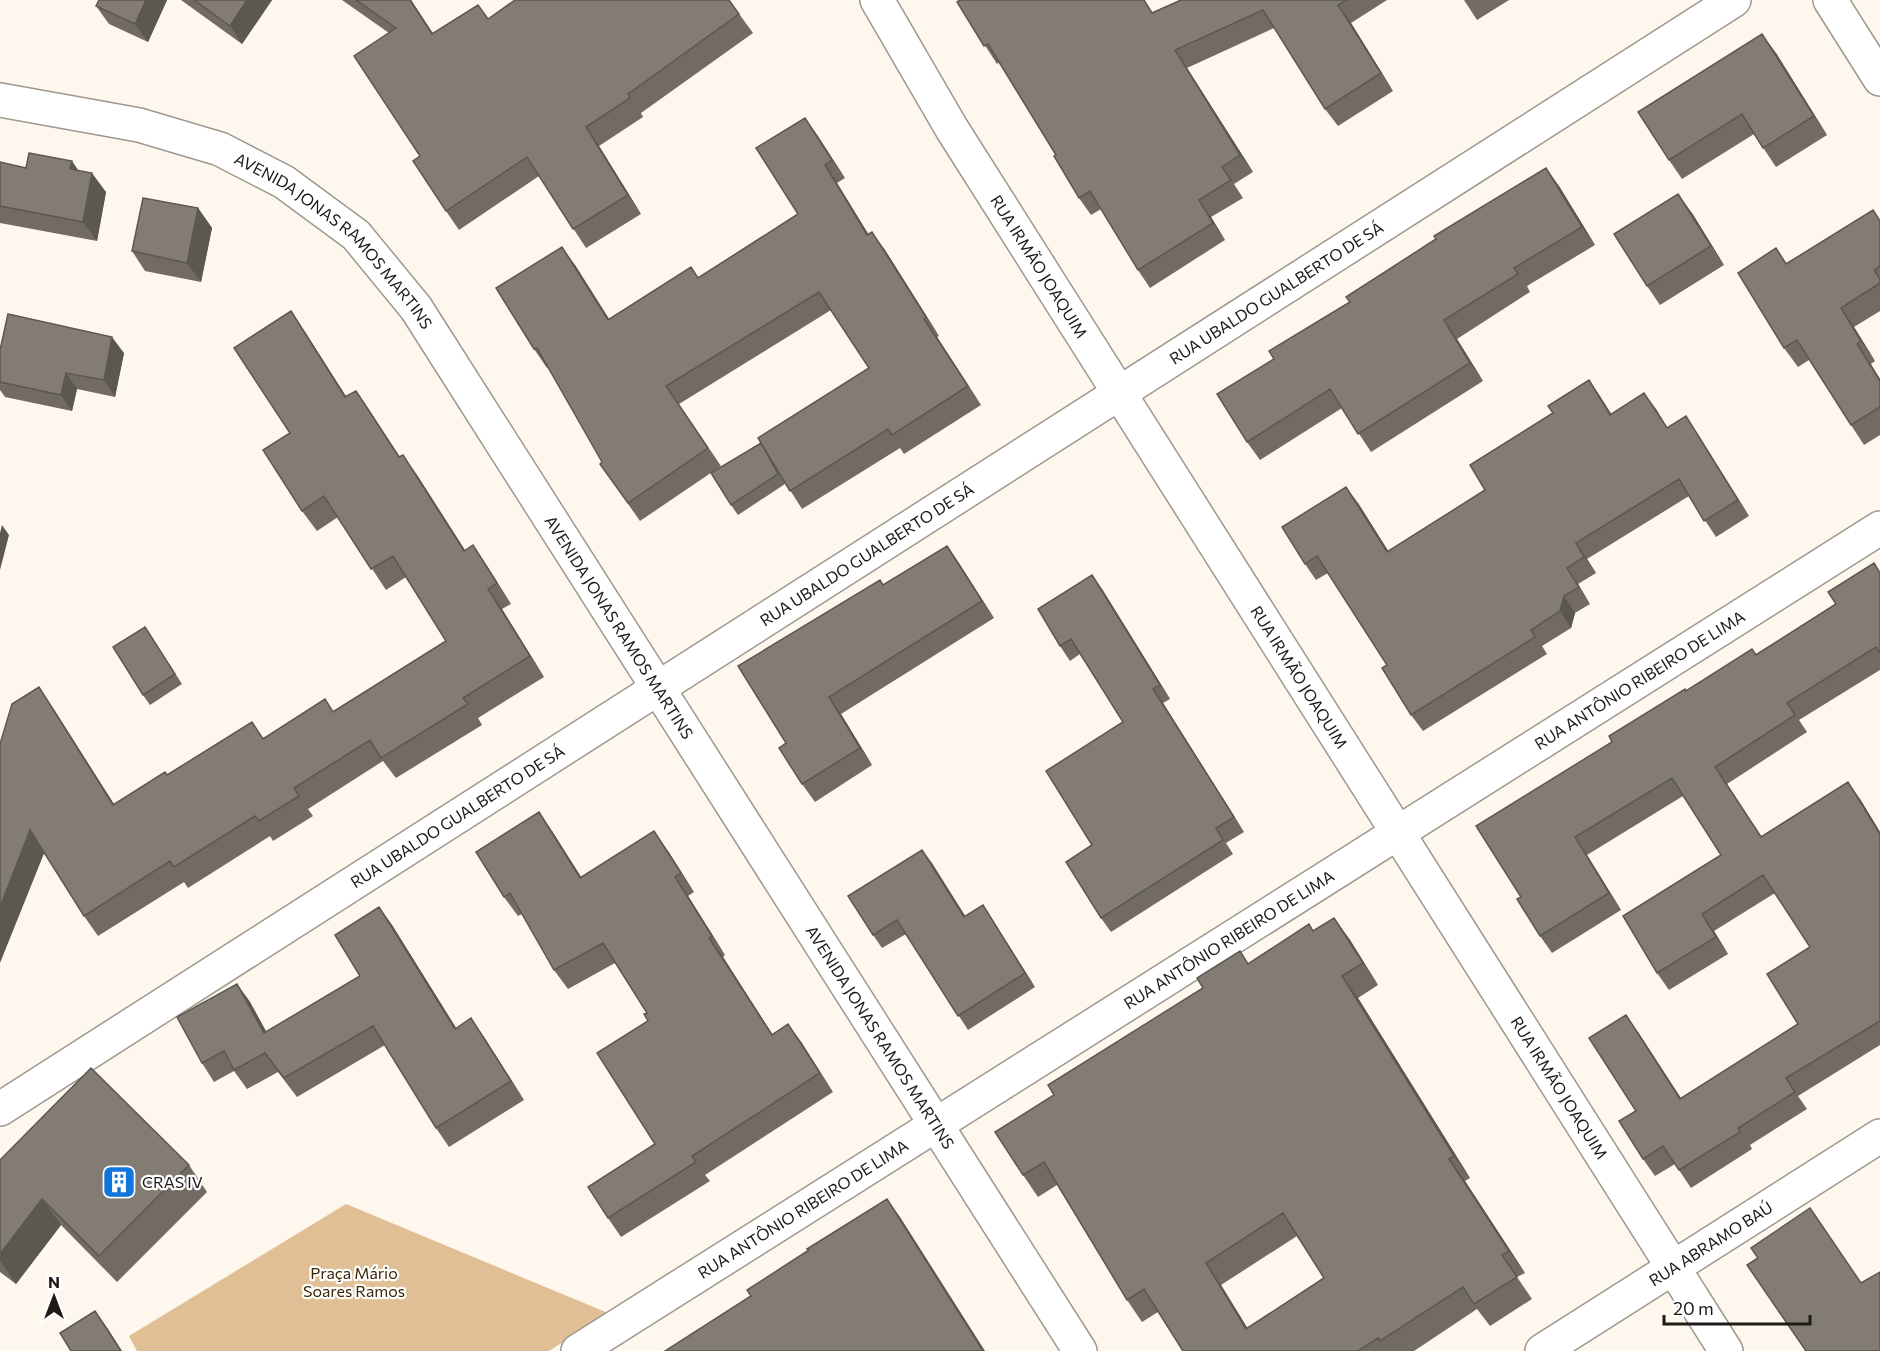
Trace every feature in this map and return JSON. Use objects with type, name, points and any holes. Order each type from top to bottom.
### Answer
[{"type":"street","name":"RUA IRMÃO JOAQUIM","points":[[877,0],[952,129],[1726,1351]]},
{"type":"street","name":"RUA UBALDO GUALBERTO DE SÁ","points":[[0,1109],[1734,0]]},
{"type":"street","points":[[1830,0],[1880,80]]},
{"type":"street","name":"AVENIDA JONAS RAMOS MARTINS","points":[[0,100],[139,125],[220,149],[284,182],[357,235],[416,308],[1080,1351]]},
{"type":"street","name":"RUA ANTÔNIO RIBEIRO DE LIMA","points":[[578,1351],[1880,528]]},
{"type":"street","name":"RUA ABRAMO BAÚ","points":[[1542,1351],[1880,1136]]},
{"type":"green space","name":"Praça Mário Soares Ramos","points":[[346,1204],[608,1313],[549,1351],[137,1351],[129,1336]]},
{"type":"building","points":[[99,0],[146,0],[135,24],[96,6]]},
{"type":"building","points":[[194,0],[247,0],[230,26]]},
{"type":"building","points":[[356,0],[410,0],[432,34],[478,5],[488,19],[515,0],[729,0],[739,14],[628,94],[630,98],[586,127],[628,195],[573,229],[527,157],[446,211],[413,161],[420,156],[354,56],[396,28]]},
{"type":"building","points":[[960,0],[1144,0],[1152,13],[1181,0],[1347,0],[1338,5],[1381,73],[1325,109],[1263,10],[1175,50],[1240,155],[1222,167],[1231,180],[1199,200],[1213,223],[1138,270],[1090,191],[1079,198],[1054,156],[1056,155],[988,44],[984,46],[957,2]]},
{"type":"building","points":[[1762,34],[1814,116],[1763,148],[1742,114],[1669,160],[1638,112]]},
{"type":"building","points":[[805,118],[832,160],[825,165],[867,235],[872,232],[926,317],[924,319],[968,386],[892,435],[888,429],[790,491],[758,438],[869,368],[819,292],[666,386],[708,448],[628,503],[600,464],[602,462],[537,348],[534,349],[496,288],[562,247],[608,320],[691,267],[698,278],[798,214],[756,148]]},
{"type":"building","points":[[29,153],[72,161],[70,169],[92,173],[83,222],[0,206],[0,162],[26,168]]},
{"type":"building","points":[[1546,168],[1582,227],[1514,268],[1518,274],[1444,320],[1470,363],[1358,434],[1330,389],[1247,442],[1217,394],[1274,359],[1269,351],[1350,302],[1346,297],[1436,239],[1434,236]]},
{"type":"building","points":[[1678,194],[1711,246],[1647,286],[1614,234]]},
{"type":"building","points":[[143,198],[198,208],[187,263],[132,251]]},
{"type":"building","points":[[1873,210],[1880,221],[1880,266],[1874,270],[1880,283],[1841,308],[1861,341],[1857,344],[1880,381],[1880,407],[1851,425],[1797,340],[1784,348],[1738,273],[1776,248],[1786,264]]},
{"type":"building","points":[[291,311],[345,397],[356,391],[399,457],[403,455],[464,551],[473,545],[497,583],[488,589],[530,656],[463,698],[468,704],[381,758],[370,740],[294,788],[299,796],[259,821],[255,816],[174,867],[170,861],[84,916],[30,830],[0,907],[0,744],[12,704],[39,687],[113,805],[165,772],[167,775],[252,722],[263,739],[325,699],[333,712],[446,641],[393,556],[371,569],[324,496],[302,511],[263,450],[290,433],[234,348]]},
{"type":"building","points":[[8,314],[112,337],[104,380],[66,373],[61,395],[0,382],[0,350]]},
{"type":"building","points":[[1589,380],[1610,415],[1644,393],[1667,428],[1686,416],[1738,500],[1704,521],[1679,479],[1576,543],[1584,557],[1567,568],[1579,587],[1564,596],[1560,611],[1531,630],[1535,637],[1411,715],[1382,668],[1387,665],[1317,556],[1305,564],[1282,527],[1346,487],[1387,552],[1485,490],[1470,465],[1553,413],[1548,406]]},
{"type":"building","points":[[761,443],[778,474],[731,505],[711,473]]},
{"type":"building","points":[[947,546],[982,601],[829,697],[860,748],[802,784],[779,748],[786,743],[738,666],[880,580],[883,585]]},
{"type":"building","points":[[1874,563],[1880,573],[1880,653],[1876,647],[1787,703],[1795,715],[1715,767],[1761,837],[1848,782],[1880,834],[1880,1021],[1786,1078],[1795,1092],[1738,1128],[1740,1132],[1679,1170],[1663,1146],[1643,1159],[1619,1121],[1636,1111],[1589,1038],[1626,1015],[1680,1099],[1798,1024],[1767,974],[1810,947],[1763,875],[1702,914],[1716,937],[1657,973],[1623,916],[1721,855],[1672,778],[1575,837],[1609,893],[1540,936],[1517,899],[1521,897],[1476,826],[1612,742],[1609,736],[1685,689],[1686,691],[1752,649],[1756,655],[1836,604],[1828,592]]},
{"type":"building","points":[[1092,575],[1160,685],[1153,689],[1234,817],[1216,828],[1223,840],[1101,918],[1066,862],[1092,845],[1046,771],[1123,722],[1071,639],[1060,646],[1038,609]]},
{"type":"building","points":[[145,627],[175,674],[143,695],[113,647]]},
{"type":"building","points":[[539,812],[580,878],[654,831],[681,873],[675,877],[712,936],[709,938],[772,1035],[788,1024],[820,1073],[692,1156],[696,1162],[608,1218],[588,1187],[655,1144],[597,1053],[648,1021],[644,1014],[647,1013],[603,943],[554,970],[510,893],[504,897],[476,852]]},
{"type":"building","points":[[922,850],[964,917],[983,905],[1025,973],[958,1016],[897,920],[873,935],[848,896]]},
{"type":"building","points":[[379,907],[455,1029],[471,1018],[511,1081],[436,1128],[373,1026],[284,1078],[265,1053],[234,1070],[224,1051],[202,1063],[177,1017],[237,984],[264,1033],[360,976],[335,935]]},
{"type":"building","points":[[1334,918],[1363,963],[1342,976],[1454,1156],[1449,1159],[1509,1251],[1502,1255],[1517,1277],[1474,1304],[1463,1287],[1380,1341],[1378,1338],[1358,1351],[1183,1351],[1144,1289],[1127,1300],[1044,1162],[1023,1175],[995,1132],[1054,1095],[1048,1085],[1203,988],[1197,978],[1240,951],[1248,964],[1309,924],[1313,931]],"holes":[[[1283,1213],[1324,1278],[1246,1329],[1206,1263]]]},
{"type":"building","name":"CRAS IV","points":[[91,1068],[189,1165],[99,1256],[42,1199],[0,1254],[0,1160]]},
{"type":"building","points":[[887,1199],[983,1351],[665,1351],[751,1296],[747,1290]]},
{"type":"building","points":[[1810,1208],[1861,1283],[1880,1272],[1880,1351],[1806,1351],[1747,1265],[1758,1258],[1751,1248]]},
{"type":"building","points":[[95,1311],[121,1351],[71,1351],[60,1333]]},
{"type":"place","name":"CRAS IV","points":[[119,1182]]}]
